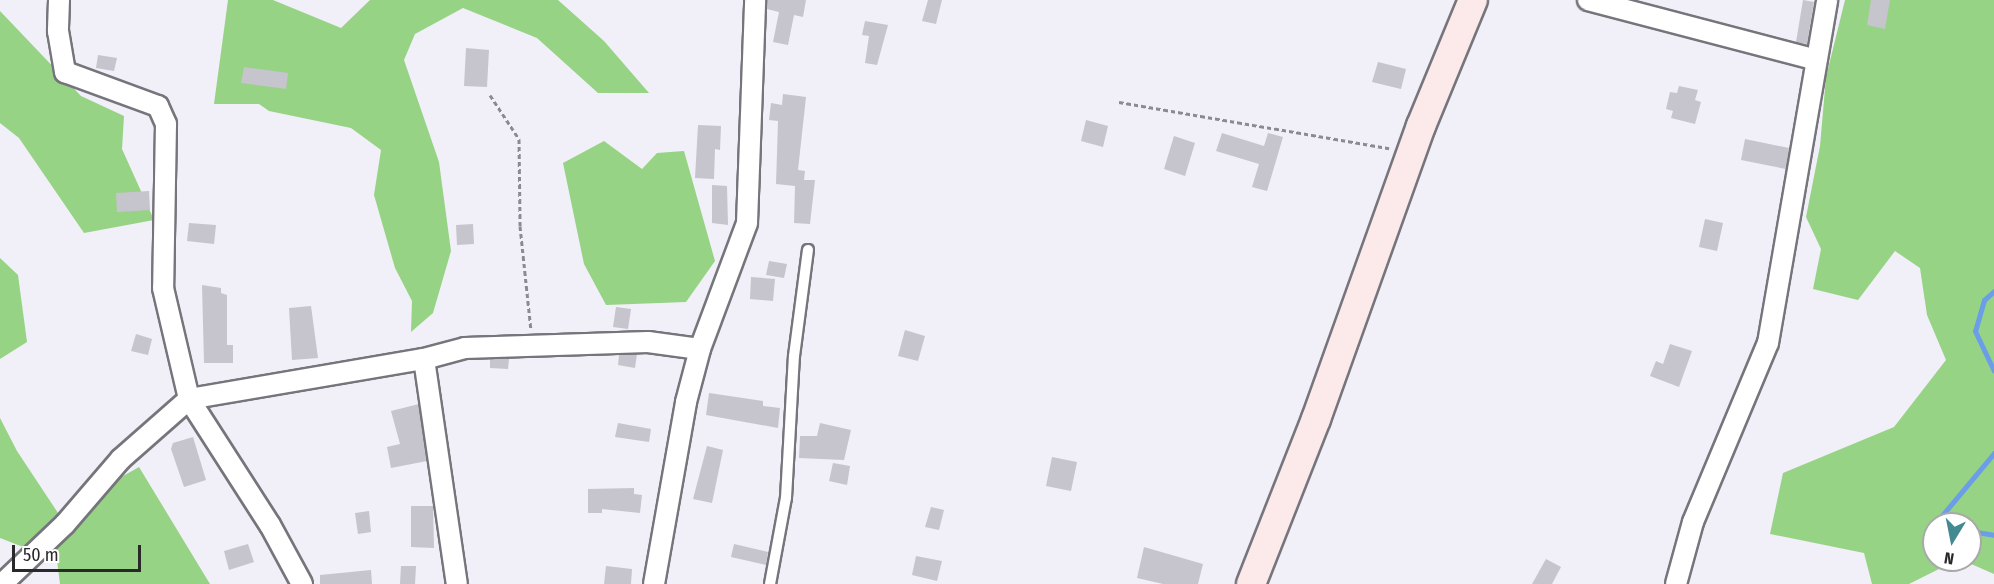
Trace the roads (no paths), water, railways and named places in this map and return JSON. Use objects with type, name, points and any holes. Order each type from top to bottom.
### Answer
[{"type":"main road","points":[[1251,584],[1316,419],[1411,152],[1473,0]]},
{"type":"street","points":[[59,0],[58,31],[65,72],[158,106],[166,124],[163,288],[189,399],[270,525],[302,584]]},
{"type":"street","points":[[654,584],[661,527],[700,349],[747,223],[755,0]]},
{"type":"street","points":[[1588,0],[1816,60]]},
{"type":"street","points":[[1676,584],[1693,522],[1768,344],[1827,0]]},
{"type":"street","points":[[2,584],[65,524],[121,459],[189,399],[424,359],[465,348],[648,342],[700,349]]},
{"type":"street","points":[[424,359],[457,584]]},
{"type":"lane","points":[[770,584],[786,498],[794,356],[808,250]]},
{"type":"waterway","points":[[1994,291],[1984,300],[1975,331],[1994,371]]},
{"type":"waterway","points":[[1945,512],[1994,453]]},
{"type":"waterway","points":[[1982,533],[1994,535]]}]
